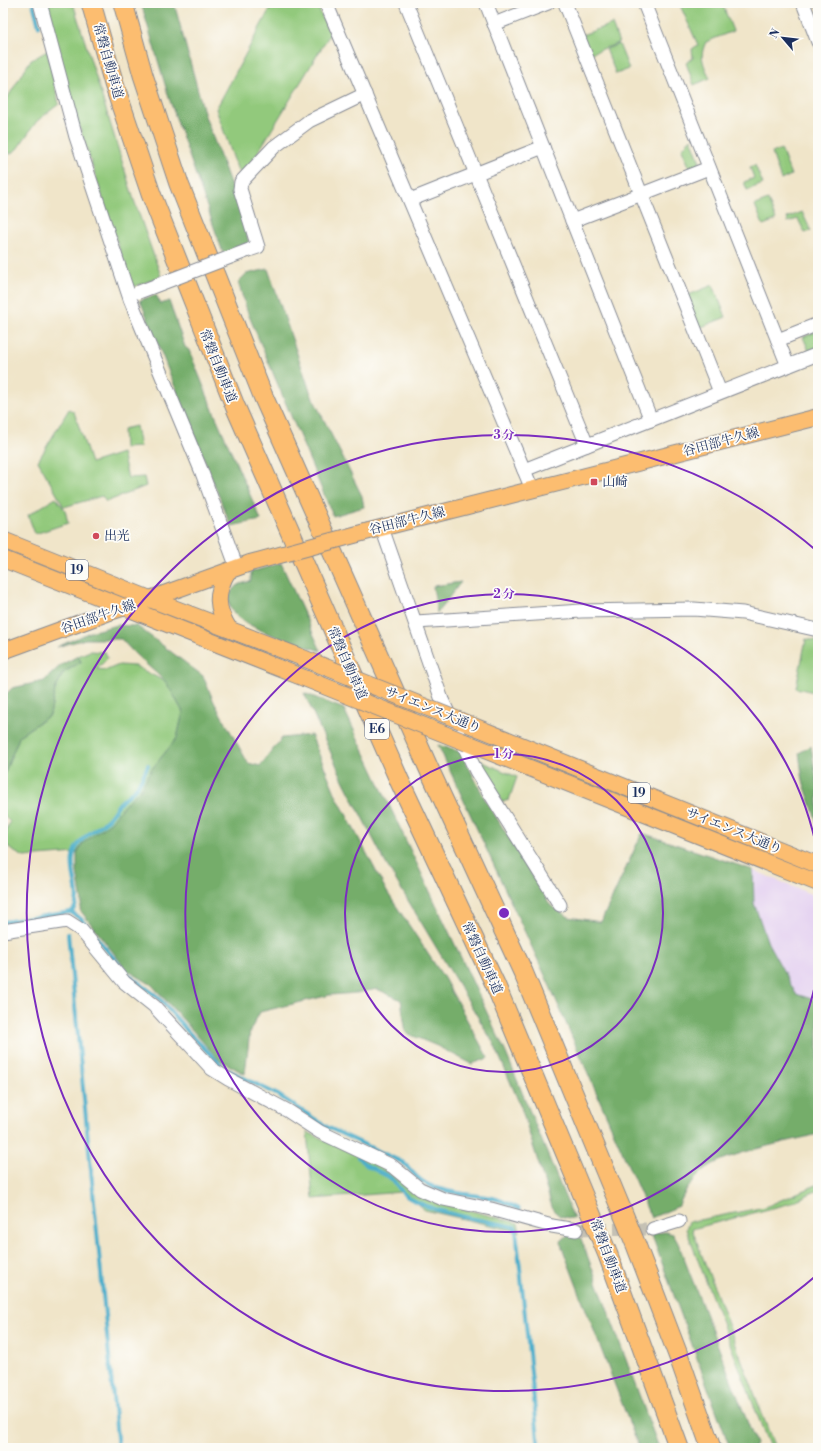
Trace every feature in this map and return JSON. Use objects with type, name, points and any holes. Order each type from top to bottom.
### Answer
[{"type":"highway","name":"常磐自動車道","points":[[91,3],[114,84],[151,194],[229,392],[304,567],[397,775],[495,984],[608,1255],[680,1448]]},
{"type":"highway","name":"E6","points":[[122,3],[143,75],[179,184],[228,311],[263,396],[336,562],[523,972],[636,1245],[680,1360],[710,1448]]},
{"type":"main road","name":"谷田部牛久線","points":[[3,651],[107,612],[125,608],[238,567],[375,529],[818,417]]},
{"type":"main road","name":"サイエンス大通り","points":[[3,540],[293,654],[818,865]]},
{"type":"main road","name":"サイエンス大通り","points":[[3,559],[818,883]]},
{"type":"main road","points":[[229,629],[221,616],[218,598],[221,582],[238,567]]},
{"type":"street","points":[[40,3],[76,137],[238,567]]},
{"type":"street","points":[[326,3],[532,489]]},
{"type":"street","points":[[406,3],[587,445]]},
{"type":"street","points":[[486,3],[651,420]]},
{"type":"street","points":[[494,24],[548,3]]},
{"type":"street","points":[[565,3],[720,392]]},
{"type":"street","points":[[644,3],[788,366]]},
{"type":"street","points":[[803,3],[818,42]]},
{"type":"street","points":[[135,296],[258,247],[240,189],[241,182],[274,147],[309,121],[365,94]]},
{"type":"street","points":[[410,200],[543,147]]},
{"type":"street","points":[[572,222],[709,168]]},
{"type":"street","points":[[778,340],[818,324]]},
{"type":"street","points":[[524,470],[818,354]]},
{"type":"street","points":[[375,529],[416,622],[442,700],[476,771],[560,905]]},
{"type":"street","points":[[416,622],[573,612],[694,609],[743,613],[818,630]]},
{"type":"street","points":[[3,931],[67,921],[81,930],[124,982],[154,1006],[212,1069],[228,1079],[288,1111],[320,1132],[392,1166],[420,1189],[443,1199],[552,1226],[576,1230]]},
{"type":"street","points":[[653,1229],[678,1221]]},
{"type":"shaded area","points":[[753,870],[818,897],[818,1001],[796,994],[768,943],[754,903]]},
{"type":"green space","points":[[46,3],[73,3],[134,200],[161,276],[134,287],[128,276],[73,107]]},
{"type":"green space","points":[[141,3],[174,3],[205,116],[239,207],[249,243],[223,253],[169,98]]},
{"type":"green space","points":[[273,3],[316,3],[330,34],[246,172],[238,171],[216,109]]},
{"type":"green space","points":[[679,3],[722,3],[733,31],[706,42],[702,56],[705,68],[710,78],[694,85],[686,63],[693,58],[692,49],[698,45]]},
{"type":"green space","points":[[612,24],[619,43],[589,54],[582,35]]},
{"type":"green space","points":[[619,44],[629,69],[616,74],[606,49]]},
{"type":"green space","points":[[47,51],[59,104],[37,121],[17,149],[10,154],[4,152],[3,105],[30,61]]},
{"type":"green space","points":[[691,138],[700,162],[696,168],[691,171],[682,149]]},
{"type":"green space","points":[[781,149],[791,175],[781,180],[772,153]]},
{"type":"green space","points":[[755,165],[763,184],[747,190],[744,182],[754,178],[750,167]]},
{"type":"green space","points":[[768,200],[776,220],[763,225],[755,205]]},
{"type":"green space","points":[[802,212],[811,231],[805,233],[798,219],[788,222],[787,218]]},
{"type":"green space","points":[[268,269],[311,394],[362,496],[364,507],[333,516],[247,311],[238,282],[246,274]]},
{"type":"green space","points":[[713,285],[726,317],[699,328],[686,296]]},
{"type":"green space","points":[[156,295],[161,304],[169,301],[185,347],[189,350],[213,410],[261,520],[231,526],[140,300]]},
{"type":"green space","points":[[818,331],[818,347],[809,351],[803,337]]},
{"type":"green space","points":[[69,409],[74,412],[91,463],[122,453],[128,478],[144,477],[146,486],[106,502],[102,496],[64,507],[38,461]]},
{"type":"green space","points":[[136,426],[140,447],[124,448],[123,429]]},
{"type":"green space","points":[[56,498],[65,510],[68,523],[35,534],[28,515]]},
{"type":"green space","points":[[281,563],[321,651],[282,639],[251,625],[238,617],[231,608],[229,598],[232,590],[240,584],[251,581],[251,572]]},
{"type":"green space","points":[[461,582],[437,613],[433,586]]},
{"type":"green space","points":[[117,625],[137,626],[203,676],[214,702],[248,763],[260,766],[282,738],[311,735],[336,795],[387,892],[444,978],[488,1058],[472,1064],[437,1046],[406,1033],[401,1000],[377,989],[357,993],[330,995],[260,1012],[250,1031],[245,1074],[218,1059],[152,985],[127,970],[80,910],[82,902],[77,872],[77,853],[83,843],[111,822],[124,805],[140,790],[151,770],[177,738],[183,712],[166,682],[121,639],[85,639],[57,647],[90,632]]},
{"type":"green space","points":[[806,639],[818,641],[818,693],[796,688]]},
{"type":"green space","points":[[90,651],[105,652],[108,658],[97,669],[107,670],[119,665],[135,666],[166,682],[183,712],[177,738],[151,770],[140,790],[124,805],[111,822],[83,843],[77,853],[24,857],[11,850],[3,840],[10,822],[3,815],[3,777],[20,735],[50,715],[55,690],[63,673],[81,662],[78,656]]},
{"type":"green space","points":[[78,656],[81,662],[63,673],[55,690],[50,715],[20,735],[3,777],[3,697],[12,688],[44,681],[61,665]]},
{"type":"green space","points":[[304,693],[344,709],[506,1053],[574,1219],[560,1216],[553,1210],[521,1107],[494,1044],[385,862],[343,780]]},
{"type":"green space","points":[[438,745],[461,752],[485,799],[551,906],[569,917],[601,922],[642,833],[753,870],[754,903],[768,943],[796,994],[818,1001],[818,1134],[744,1152],[716,1163],[707,1168],[694,1180],[683,1195],[679,1206],[651,1218],[549,984]]},
{"type":"green space","points":[[811,746],[818,789],[818,825],[803,781],[799,753]]},
{"type":"green space","points":[[478,760],[517,777],[509,800],[502,802],[477,762]]},
{"type":"green space","points":[[307,1132],[373,1162],[402,1182],[468,1210],[518,1223],[520,1232],[425,1210],[402,1192],[313,1199]]},
{"type":"green space","points":[[818,1184],[818,1190],[788,1204],[692,1229],[775,1448],[770,1448],[686,1229],[689,1222],[765,1207]]},
{"type":"green space","points":[[665,1232],[673,1234],[678,1243],[756,1444],[754,1448],[730,1448],[651,1233]]},
{"type":"green space","points":[[569,1234],[580,1236],[659,1448],[639,1448],[562,1247],[561,1241]]},
{"type":"waterway","points":[[33,3],[39,26]]},
{"type":"waterway","points":[[3,922],[71,912],[77,900],[73,866],[75,850],[82,840],[104,823],[119,804],[137,787],[148,765]]},
{"type":"waterway","points":[[71,912],[81,919],[126,973],[158,997],[191,1035],[224,1068],[278,1095],[327,1127],[402,1162],[419,1179],[427,1184],[451,1192],[496,1199],[519,1209]]},
{"type":"waterway","points":[[68,934],[118,1448]]},
{"type":"waterway","points":[[358,1157],[368,1166],[389,1177],[405,1195],[419,1203],[445,1212],[515,1227],[539,1448]]},
{"type":"tunnel","points":[[576,1230],[653,1229]]},
{"type":"place","name":"山崎","points":[[594,482]]},
{"type":"place","name":"出光","points":[[96,536]]}]
